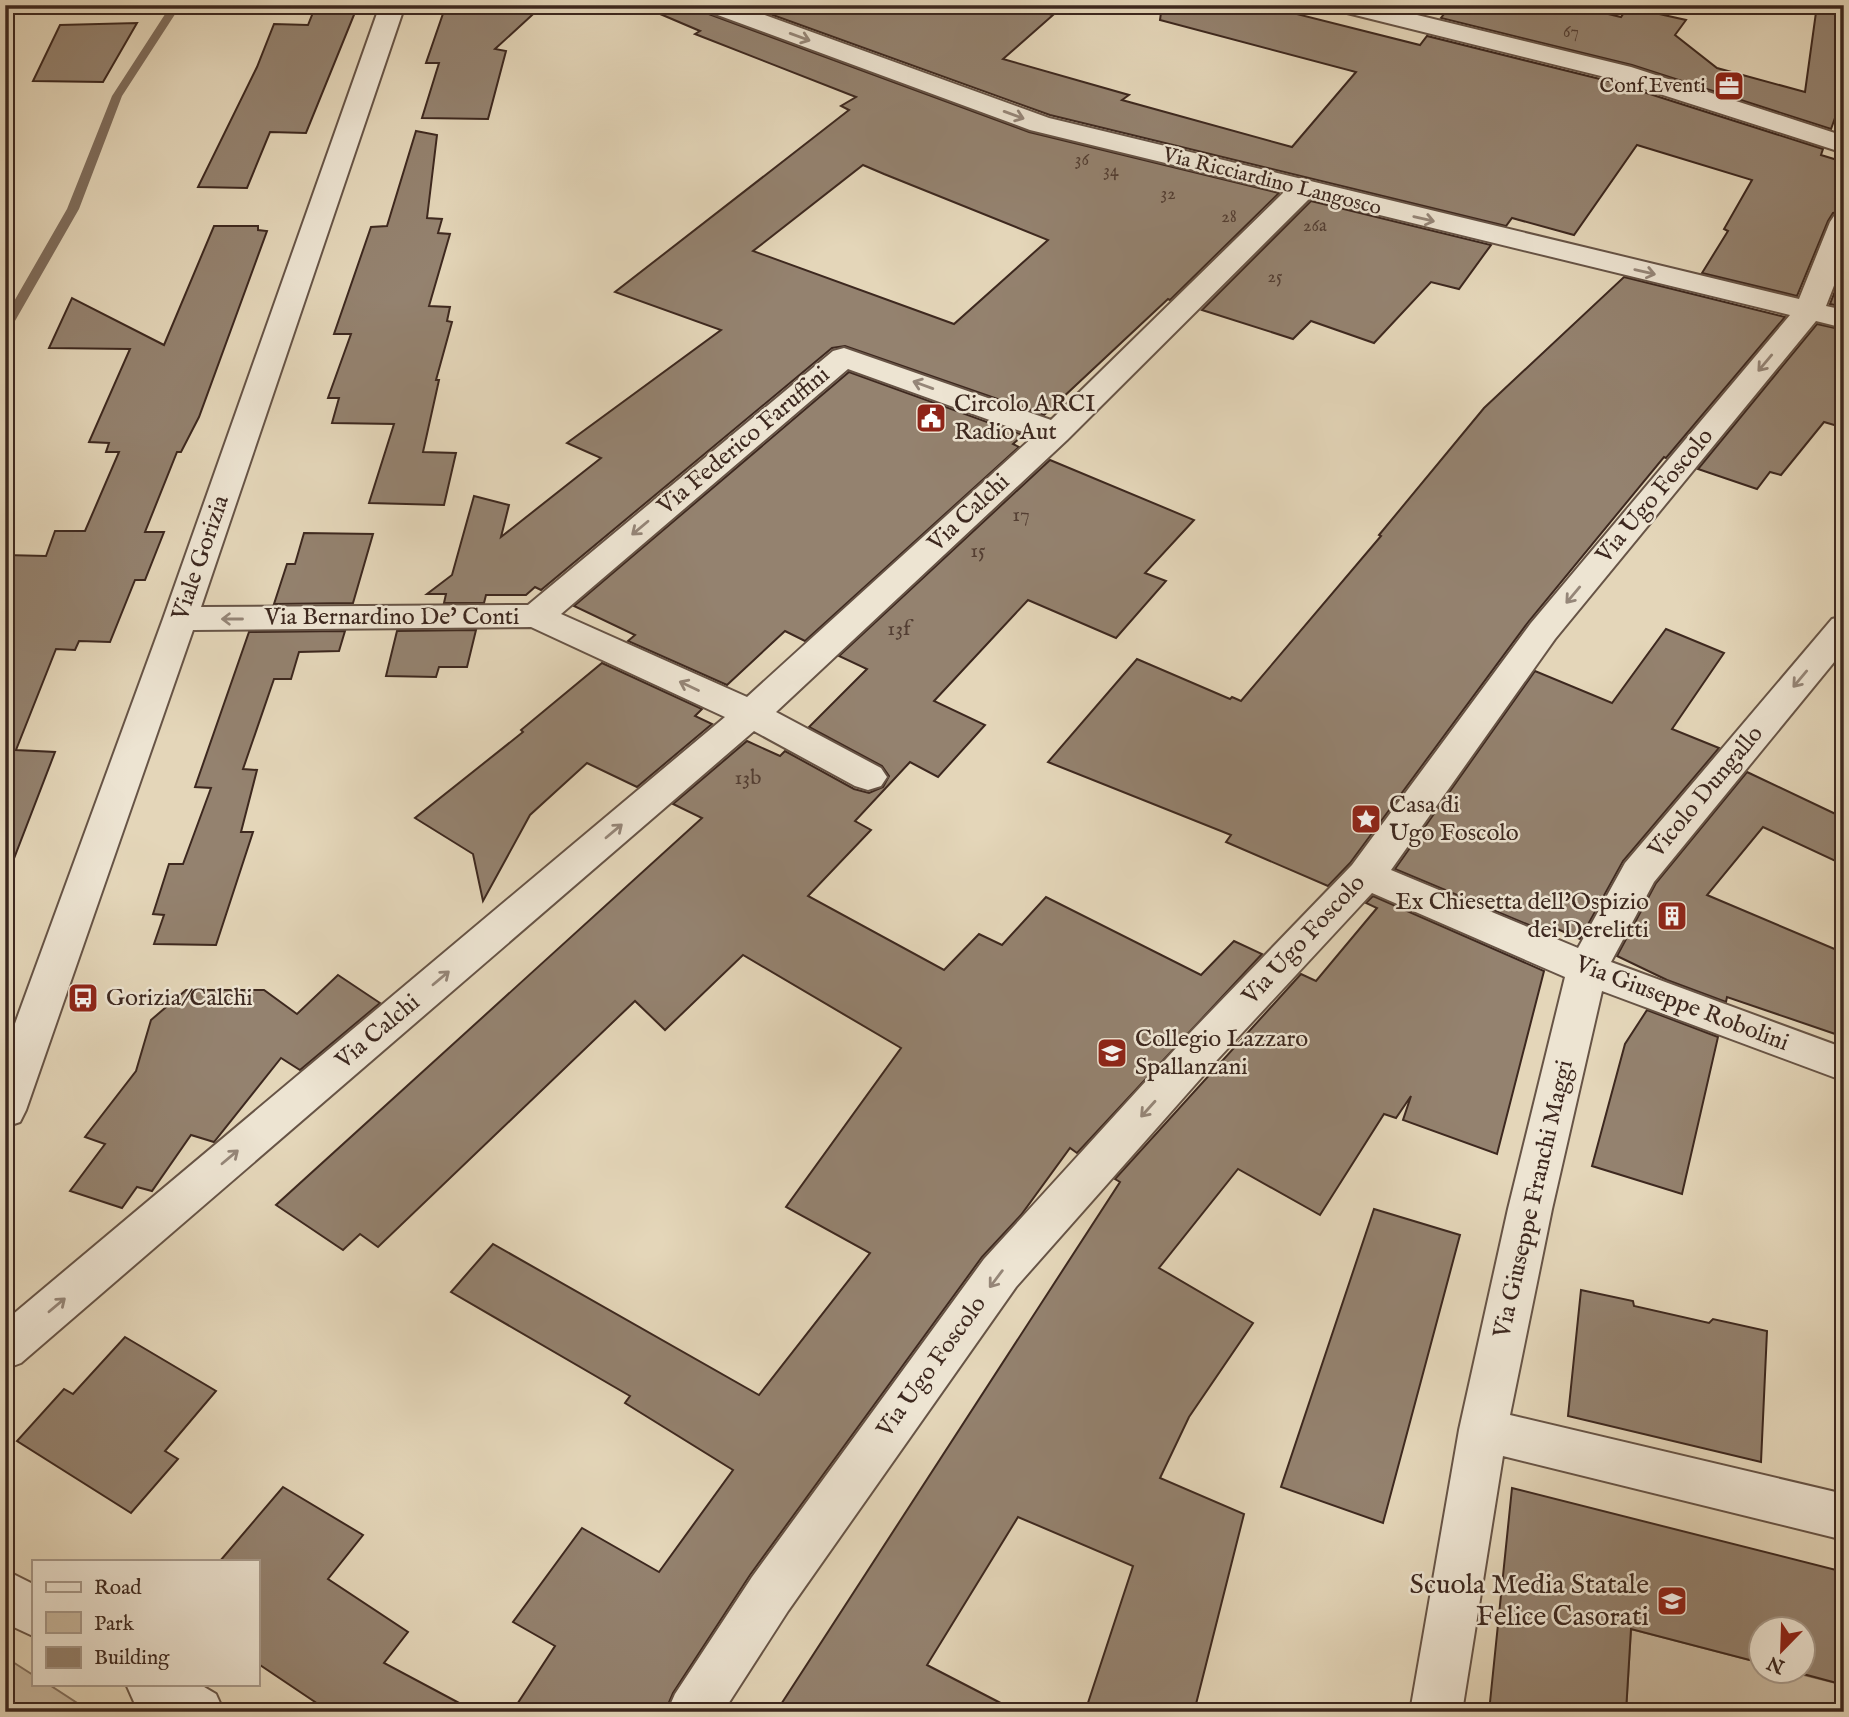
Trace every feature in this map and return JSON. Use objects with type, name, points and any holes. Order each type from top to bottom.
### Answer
[{"type":"street","name":"Viale Gorizia","points":[[5,1110],[180,619],[393,5]]},
{"type":"street","name":"Via Ricciardino Langosco","points":[[712,5],[1040,124],[1302,190],[1826,315]]},
{"type":"street","points":[[1344,5],[1622,74],[1844,145]]},
{"type":"street","name":"Via Calchi","points":[[5,1349],[751,715],[1056,433],[1302,190]]},
{"type":"street","name":"Via Ugo Foscolo","points":[[693,1712],[770,1594],[1000,1273],[1202,1048],[1366,875],[1543,631],[1826,315],[1844,222]]},
{"type":"street","name":"Via Federico Faruffini","points":[[536,616],[844,357],[1056,433]]},
{"type":"street","name":"Via Bernardino De' Conti","points":[[180,619],[536,616],[751,715]]},
{"type":"street","name":"Vicolo Dungallo","points":[[1587,969],[1639,873],[1844,627]]},
{"type":"street","points":[[751,715],[868,777]]},
{"type":"street","name":"Via Giuseppe Robolini","points":[[1366,875],[1587,969],[1844,1065]]},
{"type":"street","name":"Via Giuseppe Franchi Maggi","points":[[1436,1712],[1483,1430],[1530,1209],[1587,969]]},
{"type":"street","points":[[1483,1430],[1844,1517]]},
{"type":"street","points":[[5,1594],[32,1611]]},
{"type":"street","points":[[155,1686],[198,1712]]},
{"type":"green space","points":[[1631,1629],[1748,1660],[1748,1686],[1818,1686],[1818,1678],[1844,1685],[1844,1712],[1626,1712]]},
{"type":"green space","points":[[5,1657],[32,1674],[32,1686],[51,1686],[91,1712],[5,1712]]},
{"type":"building","points":[[316,5],[358,5],[306,133],[270,132],[247,188],[198,187],[257,67],[274,24],[308,25]]},
{"type":"building","points":[[446,5],[543,5],[495,49],[506,51],[488,119],[422,118],[439,63],[426,63]]},
{"type":"building","points":[[639,5],[699,5],[703,12],[1029,132],[1279,193],[1170,300],[1044,415],[845,346],[832,348],[541,590],[535,587],[526,595],[486,595],[484,603],[444,603],[446,594],[427,594],[452,575],[474,496],[509,505],[501,537],[601,458],[567,443],[721,330],[615,292],[849,110],[841,106],[856,97],[695,34],[700,31]],"holes":[[[863,165],[1048,240],[954,324],[753,251]]]},
{"type":"building","points":[[745,5],[1015,5],[1053,15],[1003,59],[1129,95],[1122,100],[1292,147],[1356,72],[1160,20],[1162,5],[1261,5],[1420,45],[1427,36],[1612,82],[1823,149],[1821,155],[1844,162],[1844,211],[1833,213],[1828,221],[1797,296],[1702,273],[1728,231],[1724,229],[1752,180],[1637,145],[1574,235],[1512,218],[1506,226],[1050,115]]},
{"type":"building","points":[[1451,5],[1571,5],[1621,17],[1628,7],[1686,20],[1675,35],[1717,68],[1805,92],[1817,5],[1844,5],[1844,93],[1831,129],[1632,65],[1441,18]]},
{"type":"building","points":[[137,23],[103,82],[33,81],[60,25]]},
{"type":"building","points":[[416,131],[437,135],[427,218],[442,219],[438,233],[450,234],[429,306],[450,307],[447,321],[452,322],[436,380],[439,380],[423,452],[456,453],[444,505],[369,503],[394,424],[332,423],[339,398],[328,398],[351,334],[334,334],[371,227],[387,226]]},
{"type":"building","points":[[1311,201],[1491,245],[1459,289],[1431,282],[1374,343],[1311,321],[1293,339],[1202,310]]},
{"type":"building","points":[[214,226],[258,226],[258,230],[267,231],[199,417],[181,452],[177,452],[145,532],[164,532],[145,580],[135,580],[110,642],[79,641],[75,650],[56,649],[16,750],[55,752],[8,874],[5,873],[5,555],[46,556],[55,531],[85,531],[119,452],[106,452],[109,443],[89,442],[130,349],[49,348],[72,298],[164,345]]},
{"type":"building","points":[[1844,268],[1844,307],[1830,304]]},
{"type":"building","points":[[1624,277],[1785,317],[1666,458],[1664,457],[1529,621],[1350,863],[1328,886],[1226,842],[1231,835],[1048,762],[1137,659],[1230,699],[1232,697],[1241,701],[1381,536],[1379,535],[1484,408]]},
{"type":"building","points":[[1817,324],[1844,330],[1844,428],[1824,422],[1781,475],[1770,472],[1757,489],[1698,469]]},
{"type":"building","points":[[849,372],[1023,435],[1013,444],[1019,447],[805,641],[785,631],[727,685],[628,641],[635,635],[574,606]]},
{"type":"building","points":[[1050,460],[1194,520],[1145,573],[1166,581],[1116,638],[1028,600],[934,701],[985,725],[938,777],[910,762],[855,821],[871,830],[808,896],[944,970],[979,934],[1002,945],[1046,897],[1201,975],[1234,941],[1262,954],[1077,1153],[1070,1148],[1021,1215],[982,1257],[750,1575],[673,1693],[665,1712],[512,1712],[555,1646],[513,1622],[582,1528],[659,1572],[733,1470],[625,1403],[630,1396],[451,1292],[493,1244],[759,1395],[870,1253],[786,1207],[901,1048],[743,955],[665,1030],[635,1001],[378,1247],[360,1234],[343,1250],[276,1205],[702,818],[673,804],[747,741],[780,756],[785,751],[854,789],[869,793],[883,787],[889,776],[882,766],[809,727],[867,669],[839,656]]},
{"type":"building","points":[[304,533],[373,534],[353,603],[274,604],[287,564],[295,564]]},
{"type":"building","points":[[1666,629],[1724,653],[1672,729],[1719,748],[1623,861],[1580,939],[1555,928],[1553,935],[1395,869],[1535,671],[1612,703]]},
{"type":"building","points":[[476,630],[467,667],[439,667],[436,677],[386,676],[397,631]]},
{"type":"building","points":[[345,631],[339,651],[299,652],[291,679],[274,679],[243,769],[257,770],[241,832],[253,832],[216,945],[154,944],[164,915],[153,914],[169,864],[183,864],[211,788],[195,787],[249,632]]},
{"type":"building","points":[[602,663],[702,709],[695,716],[712,724],[637,787],[587,763],[530,815],[483,901],[473,854],[415,818],[523,732],[521,730]]},
{"type":"building","points":[[1747,772],[1844,818],[1844,865],[1763,827],[1707,895],[1844,953],[1844,1037],[1727,997],[1726,1002],[1667,980],[1617,956],[1656,883]]},
{"type":"building","points":[[1373,896],[1544,971],[1497,1154],[1403,1120],[1411,1096],[1396,1118],[1384,1114],[1320,1215],[1238,1169],[1159,1268],[1253,1323],[1189,1417],[1160,1478],[1244,1514],[1194,1712],[1085,1712],[1133,1566],[1018,1517],[927,1665],[1018,1712],[776,1712],[1120,1182],[1115,1179],[1301,974],[1316,981],[1377,908],[1366,903]]},
{"type":"building","points":[[338,975],[380,1003],[300,1070],[281,1058],[214,1142],[191,1135],[152,1191],[137,1187],[122,1208],[70,1191],[105,1144],[85,1137],[136,1071],[151,1020],[186,990],[264,990],[297,1014]]},
{"type":"building","points":[[1647,1010],[1718,1037],[1682,1194],[1592,1166],[1625,1044]]},
{"type":"building","points":[[1374,1209],[1460,1235],[1383,1523],[1281,1487]]},
{"type":"building","points":[[1581,1290],[1633,1301],[1634,1306],[1709,1323],[1713,1319],[1767,1331],[1761,1462],[1568,1416]]},
{"type":"building","points":[[125,1337],[216,1391],[165,1451],[178,1459],[131,1513],[17,1441],[64,1389],[73,1394]]},
{"type":"building","points":[[283,1487],[363,1535],[328,1579],[408,1632],[384,1663],[476,1712],[330,1712],[259,1664],[259,1560],[221,1560]]},
{"type":"building","name":"Scuola Media Statale Felice Casorati","points":[[1512,1488],[1844,1572],[1844,1685],[1818,1678],[1818,1616],[1748,1616],[1748,1660],[1631,1629],[1626,1712],[1489,1712]]},
{"type":"waterway","points":[[5,328],[73,209],[117,96],[176,5]]},
{"type":"place","name":"Conf Eventi","points":[[1729,86]]},
{"type":"place","name":"Circolo ARCI Radio Aut","points":[[931,418]]},
{"type":"place","name":"Casa di Ugo Foscolo","points":[[1366,819]]},
{"type":"place","name":"Ex Chiesetta dell'Ospizio dei Derelitti","points":[[1672,916]]},
{"type":"place","name":"Gorizia/Calchi","points":[[83,998]]},
{"type":"place","name":"Collegio Lazzaro Spallanzani","points":[[1112,1053]]},
{"type":"place","name":"Scuola Media Statale Felice Casorati","points":[[1672,1601]]}]
